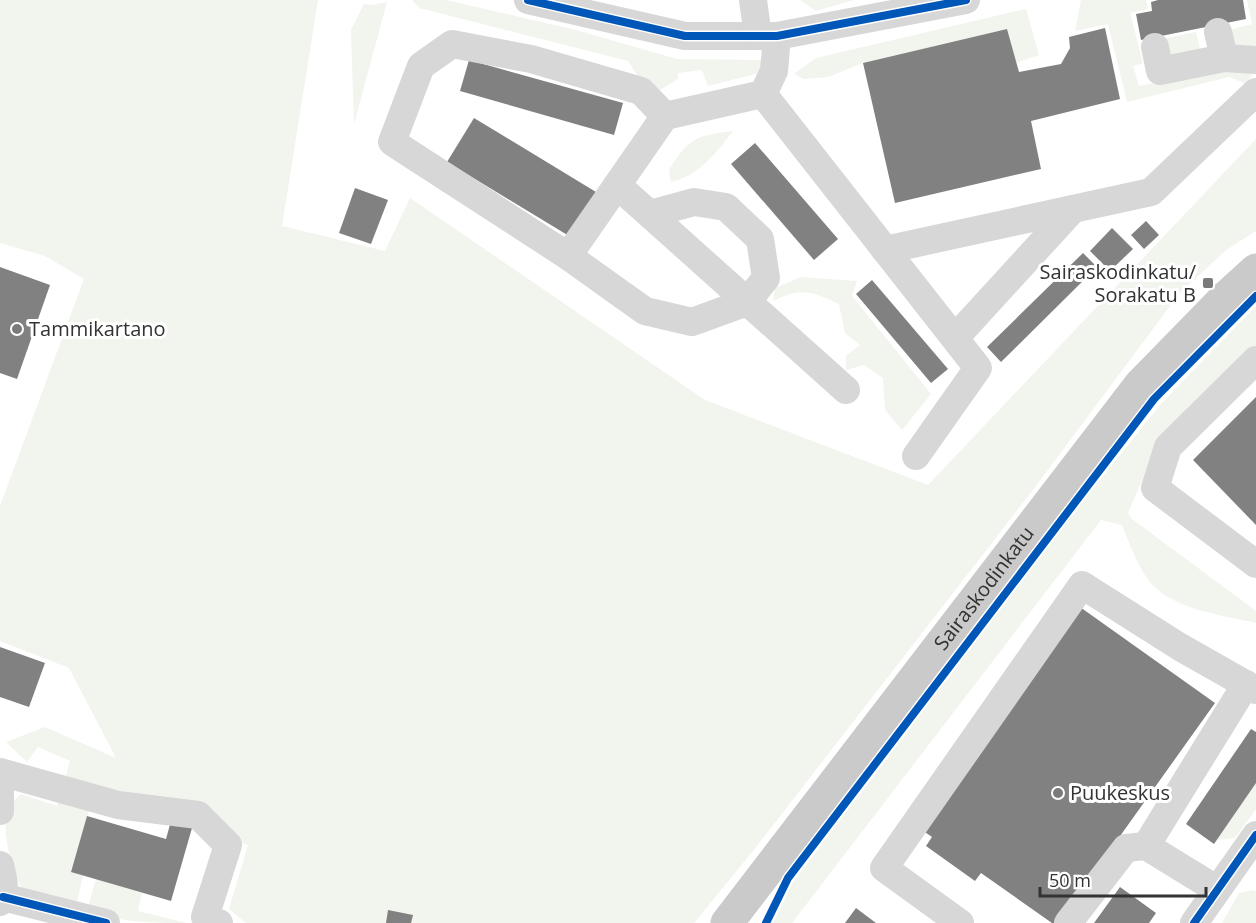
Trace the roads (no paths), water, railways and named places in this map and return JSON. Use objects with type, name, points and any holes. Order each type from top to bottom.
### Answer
[{"type":"main road","name":"Sairaskodinkatu","points":[[728,923],[1140,385],[1224,299],[1256,270]]},
{"type":"street","points":[[528,0],[685,36],[768,36],[966,0]]},
{"type":"street","points":[[753,0],[768,36],[774,71],[763,94]]},
{"type":"street","points":[[650,214],[694,202],[726,207],[760,239],[766,278],[747,302],[692,322],[645,311],[568,256],[392,142],[421,66],[452,44],[531,59],[641,91],[665,116]]},
{"type":"street","points":[[1155,47],[1161,71],[1221,45],[1256,60]]},
{"type":"street","points":[[885,250],[1151,192],[1256,92]]},
{"type":"street","points":[[568,256],[665,116],[763,94]]},
{"type":"street","points":[[763,94],[978,368],[916,456]]},
{"type":"street","points":[[617,185],[846,390]]},
{"type":"street","points":[[955,338],[1073,209]]},
{"type":"street","points":[[1256,360],[1168,447],[1155,488],[1256,564]]},
{"type":"street","points":[[960,923],[884,868],[1082,585],[1180,647],[1251,687],[1146,846]]},
{"type":"street","points":[[0,811],[0,773],[118,805],[198,815],[228,845],[205,917],[219,923]]},
{"type":"street","points":[[1194,923],[1216,889],[1246,870],[1256,835]]},
{"type":"street","points":[[1068,923],[1126,848],[1146,846],[1216,889]]},
{"type":"street","points":[[0,865],[4,881],[2,899],[106,923]]},
{"type":"place","name":"Sairaskodinkatu/ Sorakatu B","points":[[1208,283]]},
{"type":"place","name":"Tammikartano","points":[[17,329]]},
{"type":"place","name":"Puukeskus","points":[[1058,793]]}]
